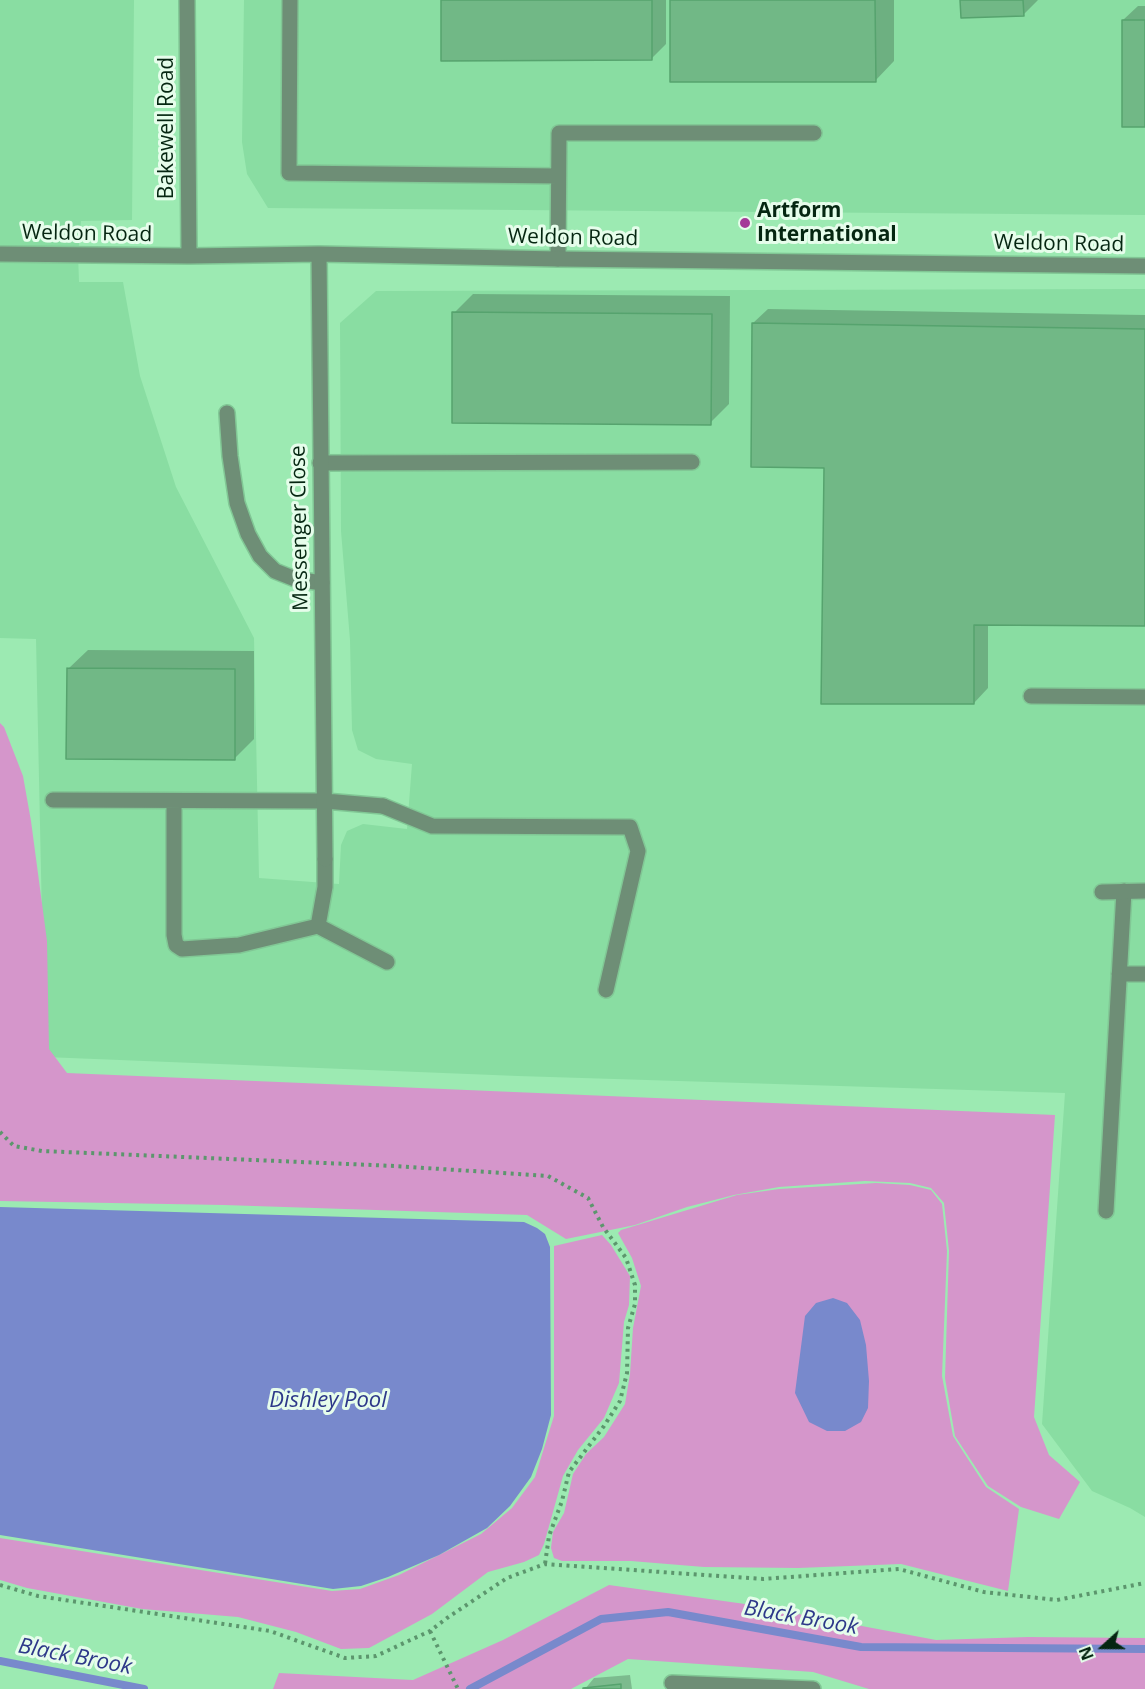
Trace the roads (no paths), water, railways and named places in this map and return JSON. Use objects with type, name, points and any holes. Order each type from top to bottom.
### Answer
[{"type":"street","name":"Bakewell Road","points":[[187,0],[189,256]]},
{"type":"street","points":[[290,0],[289,173],[558,176]]},
{"type":"street","points":[[558,260],[559,133],[814,133]]},
{"type":"street","name":"Weldon Road","points":[[0,254],[189,256],[319,254],[558,260],[1145,266]]},
{"type":"street","name":"Messenger Close","points":[[318,926],[325,887],[319,254]]},
{"type":"street","points":[[227,413],[237,503],[248,534],[260,556],[275,570],[295,579],[322,583]]},
{"type":"street","points":[[320,463],[692,462]]},
{"type":"street","points":[[1031,696],[1145,697]]},
{"type":"street","points":[[53,800],[325,801],[383,806],[432,826],[630,827],[638,851],[606,990]]},
{"type":"street","points":[[174,801],[174,935],[177,945],[182,949],[239,945],[318,926],[387,962]]},
{"type":"street","points":[[1102,891],[1145,891]]},
{"type":"street","points":[[1106,1211],[1124,891]]},
{"type":"street","points":[[1119,974],[1145,974]]},
{"type":"street","points":[[672,1683],[813,1689]]},
{"type":"water","name":"Dishley Pool","points":[[0,1207],[524,1222],[537,1228],[545,1234],[550,1247],[551,1415],[542,1449],[531,1477],[510,1506],[487,1528],[439,1555],[361,1586],[333,1589],[0,1535]]},
{"type":"water","points":[[833,1298],[847,1303],[860,1320],[866,1345],[869,1381],[868,1408],[861,1422],[845,1431],[827,1431],[809,1422],[795,1393],[805,1316],[816,1303]]},
{"type":"waterway","name":"Black Brook","points":[[470,1689],[601,1619],[668,1612],[861,1647],[1145,1649]]},
{"type":"waterway","name":"Black Brook","points":[[0,1661],[144,1689]]},
{"type":"place","name":"Artform International","points":[[745,223]]}]
